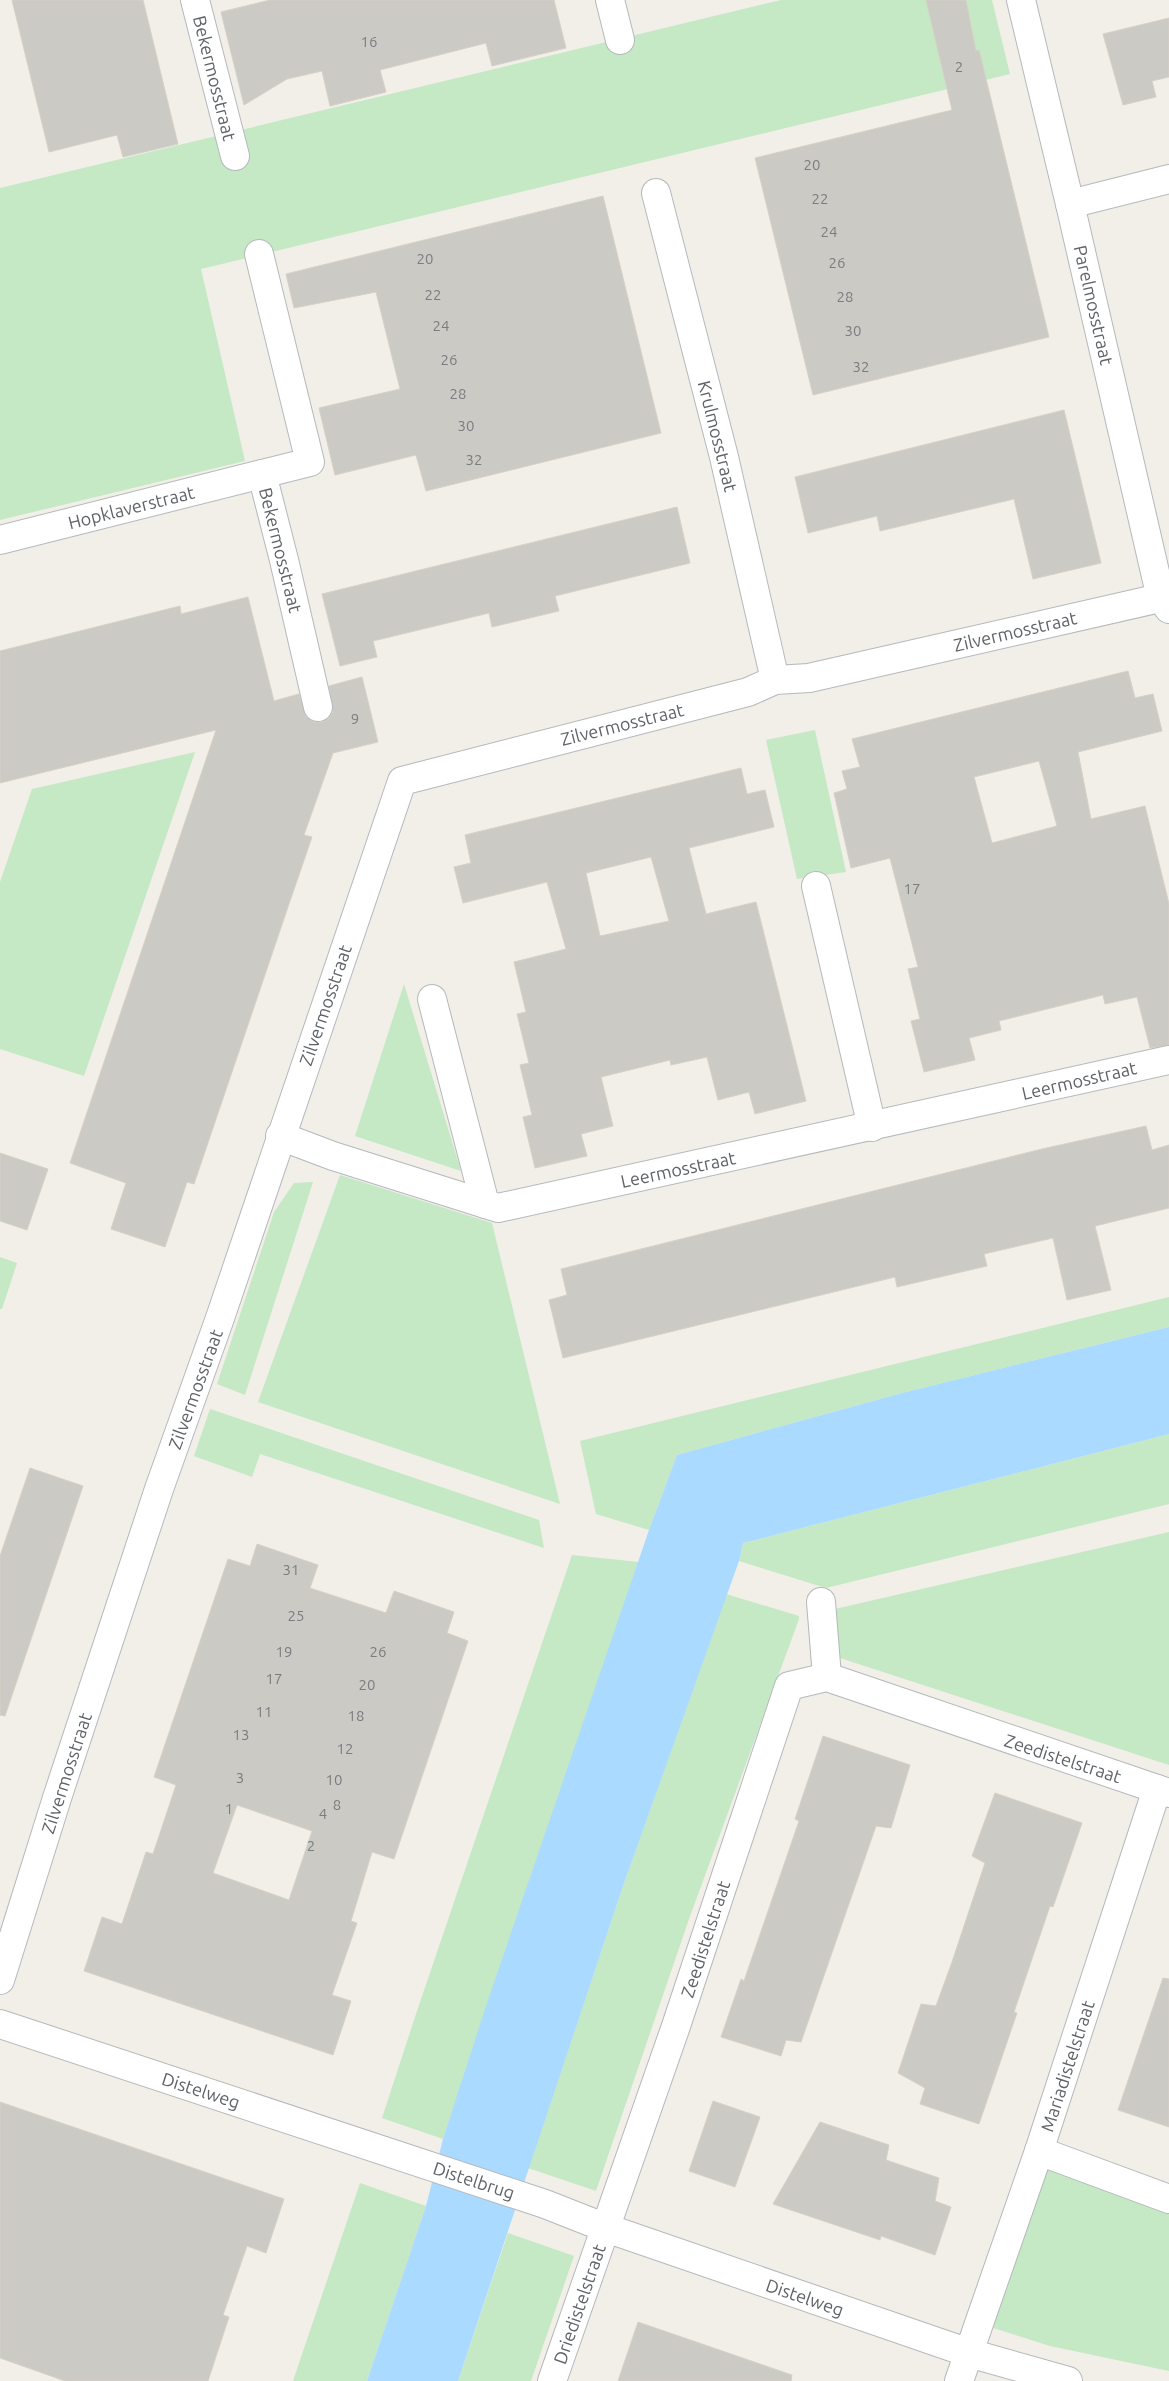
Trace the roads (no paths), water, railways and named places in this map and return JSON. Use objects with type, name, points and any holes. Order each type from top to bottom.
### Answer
[{"type":"street","name":"Bekermosstraat","points":[[195,0],[235,156]]},
{"type":"street","points":[[610,0],[620,40]]},
{"type":"street","name":"Parelmosstraat","points":[[1021,0],[1166,601]]},
{"type":"street","points":[[1070,204],[1169,180]]},
{"type":"street","name":"Krulmosstraat","points":[[656,193],[724,457],[775,680]]},
{"type":"street","name":"Bekermosstraat","points":[[259,254],[310,462],[262,474],[318,706]]},
{"type":"street","name":"Hopklaverstraat","points":[[0,540],[262,474]]},
{"type":"street","name":"Zilvermosstraat","points":[[0,1980],[57,1798],[402,781],[748,692],[775,680],[809,678],[1166,601]]},
{"type":"street","points":[[816,886],[872,1127]]},
{"type":"street","points":[[432,999],[485,1204]]},
{"type":"street","name":"Leermosstraat","points":[[280,1136],[333,1156],[498,1208],[1169,1060]]},
{"type":"street","points":[[821,1602],[827,1677]]},
{"type":"street","name":"Zeedistelstraat","points":[[606,2228],[789,1686],[827,1677],[1163,1791]]},
{"type":"street","name":"Mariadistelstraat","points":[[959,2381],[1163,1791]]},
{"type":"street","name":"Distelweg","points":[[0,2024],[403,2156]]},
{"type":"street","points":[[1039,2151],[1169,2199]]},
{"type":"street","name":"Distelbrug","points":[[403,2156],[545,2204]]},
{"type":"street","name":"Distelweg","points":[[545,2204],[606,2228],[968,2354],[1068,2381]]},
{"type":"street","name":"Driedistelstraat","points":[[552,2381],[606,2228]]},
{"type":"water","points":[[1169,1327],[1169,1434],[743,1543],[739,1561],[623,1886],[458,2381],[367,2381],[426,2206],[443,2139],[486,2006],[649,1530],[677,1455],[902,1393]]}]
